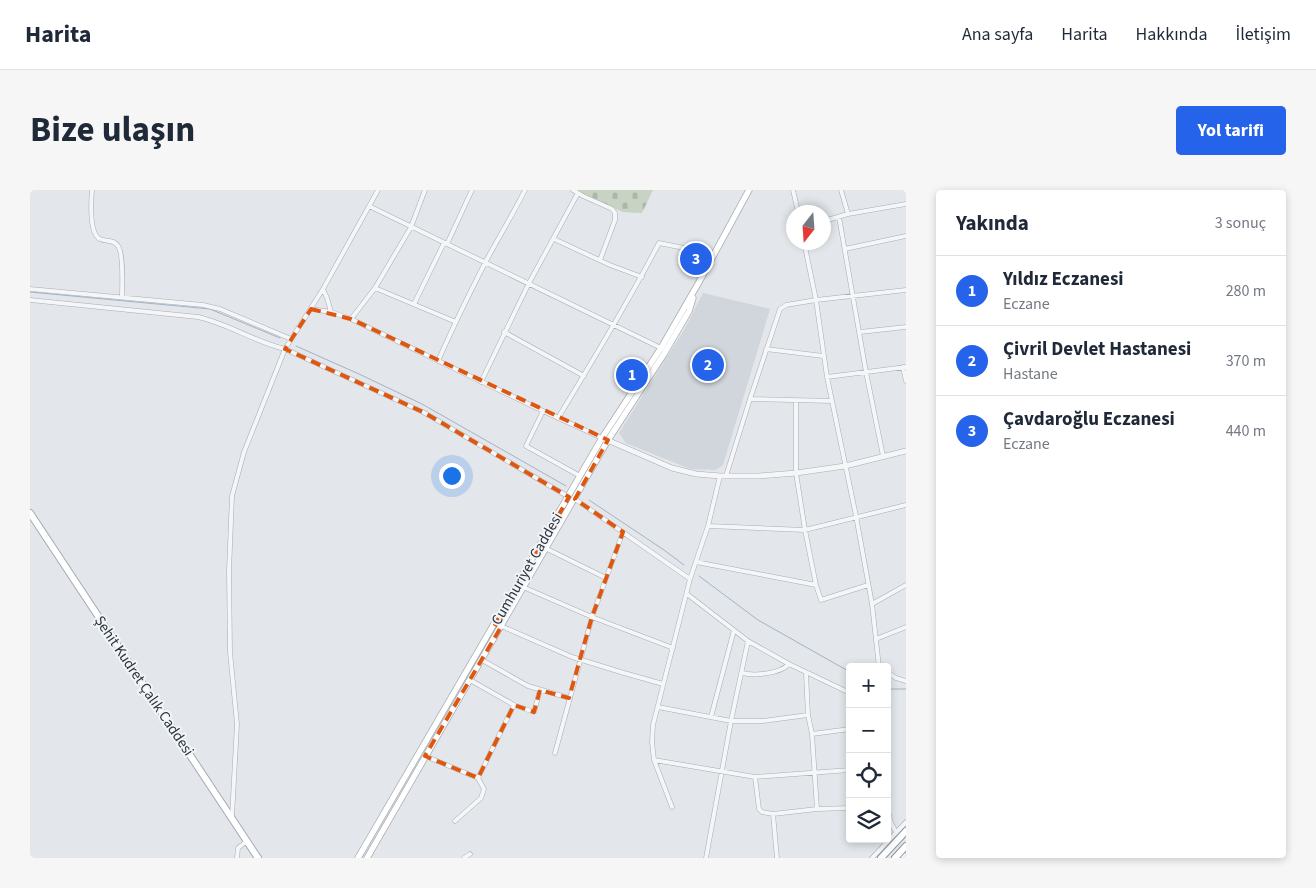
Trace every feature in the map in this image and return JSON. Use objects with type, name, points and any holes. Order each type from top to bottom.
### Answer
[{"type":"main road","name":"Cumhuriyet Caddesi","points":[[367,858],[482,660],[605,439],[699,282],[749,190]]},
{"type":"main road","name":"Cumhuriyet Caddesi","points":[[358,858],[516,585],[572,498],[580,476],[673,338],[688,311],[699,282]]},
{"type":"main road","name":"Şehit Kudret Çalık Caddesi","points":[[30,513],[258,858]]},
{"type":"main road","points":[[880,858],[906,831]]},
{"type":"main road","points":[[895,858],[906,846]]},
{"type":"street","points":[[92,190],[91,213],[94,233],[101,239],[116,243],[119,248],[122,270],[122,297]]},
{"type":"street","points":[[232,818],[237,724],[230,652],[229,571],[232,496],[244,452],[285,349],[323,289],[378,190]]},
{"type":"street","points":[[351,319],[375,288],[411,227],[425,190]]},
{"type":"street","points":[[414,304],[472,190]]},
{"type":"street","points":[[438,361],[485,262],[525,190]]},
{"type":"street","points":[[574,190],[612,209],[615,213],[600,260]]},
{"type":"street","points":[[793,190],[796,205]]},
{"type":"street","points":[[842,190],[848,214]]},
{"type":"street","points":[[481,382],[504,332],[578,193]]},
{"type":"street","points":[[831,219],[848,214],[906,204]]},
{"type":"street","points":[[369,206],[661,348]]},
{"type":"street","points":[[839,217],[866,372],[883,456]]},
{"type":"street","points":[[845,249],[906,236]]},
{"type":"street","points":[[554,239],[642,277]]},
{"type":"street","points":[[558,418],[642,277],[659,243],[714,254]]},
{"type":"street","points":[[806,250],[816,300],[823,356],[872,604],[879,663]]},
{"type":"street","points":[[375,288],[456,322]]},
{"type":"street","points":[[30,289],[210,306],[291,339]]},
{"type":"street","points":[[323,289],[328,298],[331,312]]},
{"type":"street","points":[[672,807],[654,760],[652,734],[690,579],[780,309],[786,305],[816,300],[906,290]]},
{"type":"street","points":[[30,300],[198,317],[221,323],[268,344],[285,349],[423,412],[572,498],[690,579]]},
{"type":"street","points":[[311,309],[331,312],[351,319],[558,418],[672,468],[696,474],[759,476],[796,473],[845,466],[906,451]]},
{"type":"street","points":[[860,332],[906,327]]},
{"type":"street","points":[[504,332],[584,376]]},
{"type":"street","points":[[766,349],[823,356]]},
{"type":"street","points":[[827,377],[905,367],[906,381]]},
{"type":"street","points":[[750,399],[832,401]]},
{"type":"street","points":[[796,401],[796,473],[805,530],[816,585],[821,600],[868,586]]},
{"type":"street","points":[[543,411],[526,446],[580,476]]},
{"type":"street","points":[[708,526],[805,530],[906,504]]},
{"type":"street","points":[[555,753],[592,617],[623,532]]},
{"type":"street","points":[[545,548],[606,578]]},
{"type":"street","points":[[696,562],[816,585]]},
{"type":"street","points":[[872,604],[906,585]]},
{"type":"street","points":[[523,587],[592,617],[673,648]]},
{"type":"street","points":[[687,594],[748,640],[790,664],[846,691]]},
{"type":"street","points":[[495,624],[581,659],[663,684]]},
{"type":"street","points":[[876,639],[906,627]]},
{"type":"street","points":[[711,717],[734,630]]},
{"type":"street","points":[[706,858],[748,640]]},
{"type":"street","points":[[482,660],[528,686],[569,698]]},
{"type":"street","points":[[742,673],[755,674],[781,670],[790,664]]},
{"type":"street","points":[[806,672],[817,809]]},
{"type":"street","points":[[891,675],[906,681]]},
{"type":"street","points":[[470,680],[514,705],[534,712],[540,690]]},
{"type":"street","points":[[478,778],[514,705]]},
{"type":"street","points":[[658,707],[731,722],[763,721],[808,715]]},
{"type":"street","points":[[812,734],[846,730]]},
{"type":"street","points":[[426,756],[478,778],[484,788],[481,798],[456,821]]},
{"type":"street","points":[[654,760],[755,777],[846,770]]},
{"type":"street","points":[[755,777],[759,809],[765,813],[774,814],[846,808]]},
{"type":"street","points":[[774,814],[777,858]]},
{"type":"street","points":[[872,858],[906,822]]},
{"type":"street","points":[[891,823],[896,832]]},
{"type":"street","points":[[237,858],[238,848],[247,841]]},
{"type":"street","points":[[464,858],[470,854]]},
{"type":"street","points":[[903,858],[906,855]]},
{"type":"highlighted area","points":[[311,309],[351,319],[608,440],[575,499],[623,532],[592,617],[569,698],[540,690],[534,712],[514,705],[478,778],[425,756],[501,627],[495,624],[569,497],[423,412],[285,349]]},
{"type":"shaded area","points":[[703,293],[770,309],[723,465],[716,470],[690,469],[626,443],[619,433],[684,330]]},
{"type":"green space","points":[[575,190],[653,190],[642,213],[623,212]]},
{"type":"waterway","points":[[30,292],[210,309],[280,338]]},
{"type":"waterway","points":[[296,346],[422,404],[566,486]]},
{"type":"waterway","points":[[589,500],[684,565]]},
{"type":"waterway","points":[[699,576],[758,620],[846,670]]},
{"type":"waterway","points":[[891,689],[906,689]]},
{"type":"place","name":"Çavdaroğlu Eczanesi","points":[[696,259]]},
{"type":"place","name":"Çivril Devlet Hastanesi","points":[[708,365]]},
{"type":"place","name":"Yıldız Eczanesi","points":[[632,375]]}]
